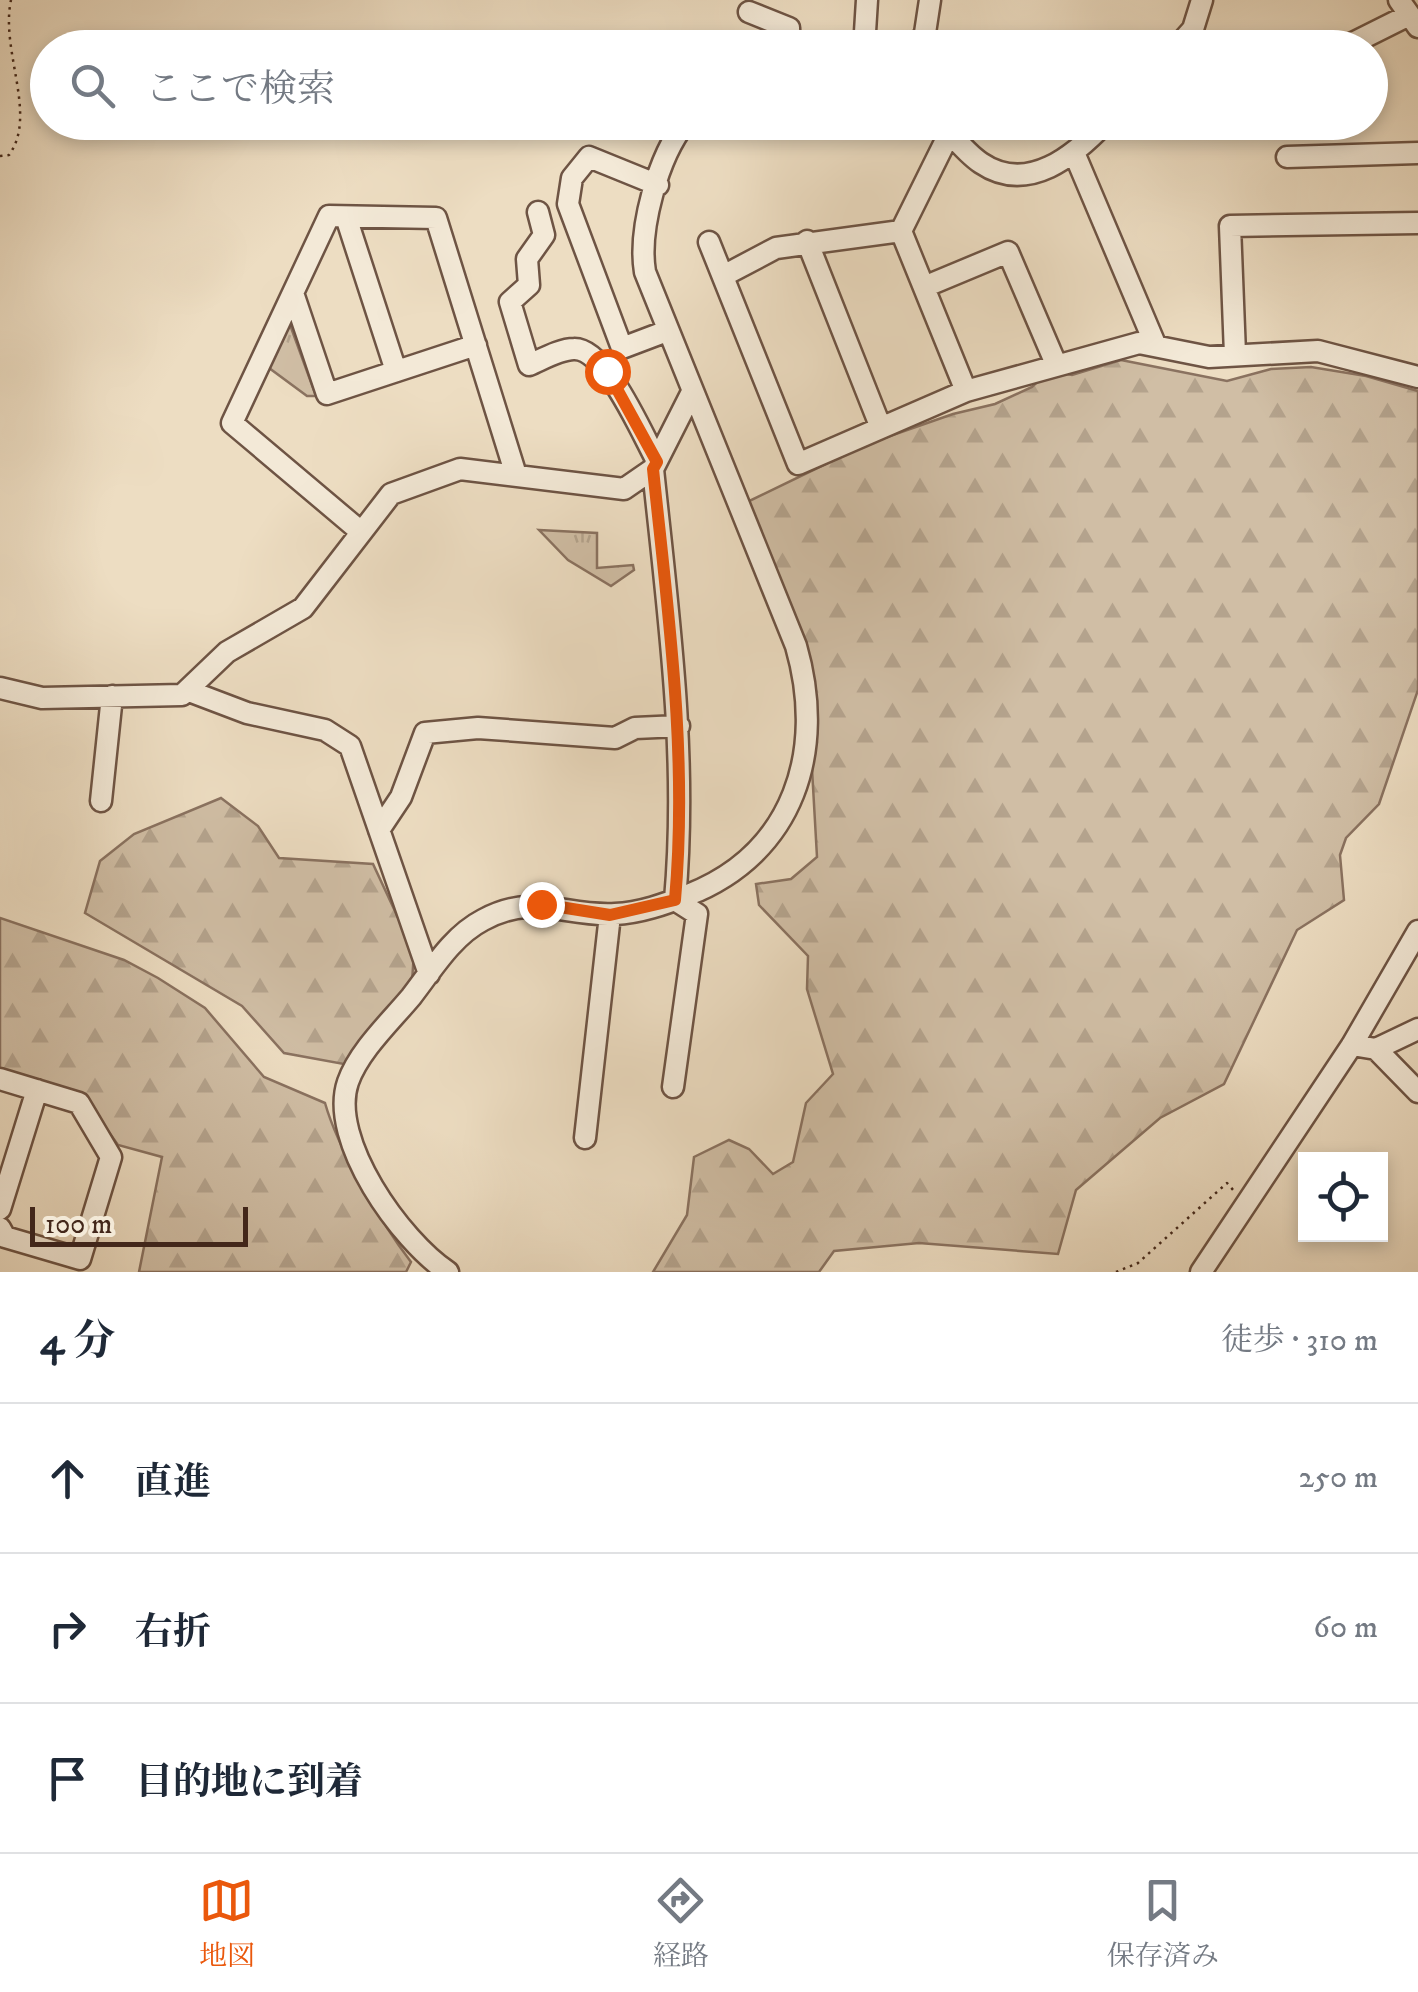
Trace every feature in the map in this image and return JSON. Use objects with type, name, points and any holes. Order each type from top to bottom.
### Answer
[{"type":"street","points":[[865,30],[866,0]]},
{"type":"street","points":[[926,30],[930,0]]},
{"type":"street","points":[[1192,30],[1202,0]]},
{"type":"street","points":[[749,12],[788,30]]},
{"type":"street","points":[[1378,30],[1409,14]]},
{"type":"street","points":[[448,1272],[414,1245],[394,1220],[350,1139],[343,1108],[350,1078],[363,1056],[470,928],[520,906],[610,915],[675,900],[733,871],[768,838],[794,793],[809,738],[805,678],[796,646],[667,331],[642,252],[645,220],[674,140]]},
{"type":"street","points":[[940,140],[901,231],[966,390]]},
{"type":"street","points":[[957,140],[976,159],[1004,172],[1040,171],[1075,155],[1089,140]]},
{"type":"street","points":[[1288,157],[1418,153]]},
{"type":"street","points":[[1075,155],[1155,344]]},
{"type":"street","points":[[658,185],[589,157],[572,178],[568,204],[622,348],[667,331]]},
{"type":"street","points":[[538,212],[544,235],[527,259],[530,284],[510,302],[529,364],[571,348],[589,352],[607,371],[655,465],[679,726],[681,835],[675,900]]},
{"type":"street","points":[[360,530],[232,423],[329,216],[436,218],[516,474]]},
{"type":"street","points":[[346,216],[396,372]]},
{"type":"street","points":[[1235,354],[1230,226],[1418,223]]},
{"type":"street","points":[[722,276],[776,248],[901,231]]},
{"type":"street","points":[[807,241],[881,428]]},
{"type":"street","points":[[709,242],[798,464],[966,390],[1139,343],[1209,357],[1318,350],[1418,377]]},
{"type":"street","points":[[924,287],[1008,252],[1056,364]]},
{"type":"street","points":[[293,292],[327,394],[476,345]]},
{"type":"street","points":[[0,688],[42,698],[182,695],[227,652],[303,608],[390,494],[453,470],[516,474],[615,490],[631,486],[655,465],[692,392]]},
{"type":"street","points":[[190,691],[342,739],[350,746],[429,974]]},
{"type":"street","points":[[101,801],[112,696]]},
{"type":"street","points":[[380,830],[402,797],[424,734],[478,728],[615,738],[635,728],[679,726]]},
{"type":"street","points":[[674,1087],[697,914],[675,900]]},
{"type":"street","points":[[585,1138],[610,915]]},
{"type":"street","points":[[1201,1272],[1352,1044],[1418,931]]},
{"type":"street","points":[[1376,1050],[1417,1030]]},
{"type":"street","points":[[1352,1044],[1376,1050],[1418,1092]]},
{"type":"street","points":[[0,1079],[78,1103],[111,1157],[80,1259],[6,1237],[0,1228]]},
{"type":"street","points":[[0,1210],[37,1090]]},
{"type":"path","points":[[0,156],[9,154],[20,134],[4,35],[11,0]]},
{"type":"path","points":[[1116,1272],[1138,1263],[1227,1183],[1246,1205]]},
{"type":"green space","points":[[285,311],[316,396],[307,396],[261,362]]},
{"type":"green space","points":[[1121,360],[1227,381],[1271,369],[1311,367],[1366,376],[1418,391],[1418,690],[1379,804],[1346,838],[1340,855],[1344,900],[1297,930],[1224,1084],[1160,1118],[1076,1190],[1058,1254],[919,1243],[834,1251],[819,1272],[653,1272],[687,1215],[694,1157],[729,1140],[749,1149],[773,1174],[793,1162],[806,1103],[833,1074],[807,989],[808,956],[759,905],[756,884],[791,879],[817,857],[809,716],[741,505],[867,444],[995,404],[1032,387],[1049,371],[1072,375]]},
{"type":"green space","points":[[539,530],[597,533],[597,568],[633,565],[634,570],[611,586],[568,560]]},
{"type":"green space","points":[[221,798],[258,826],[279,858],[373,864],[414,952],[412,982],[349,1065],[284,1053],[242,1006],[85,913],[100,861],[134,834]]},
{"type":"green space","points":[[0,918],[124,960],[158,978],[205,1008],[264,1077],[325,1103],[362,1185],[411,1262],[406,1272],[139,1272],[162,1157],[118,1145],[81,1093],[0,1068]]},
{"type":"route","points":[[541,904],[610,915],[675,900],[681,835],[679,726],[653,469],[657,462],[607,371]]}]
